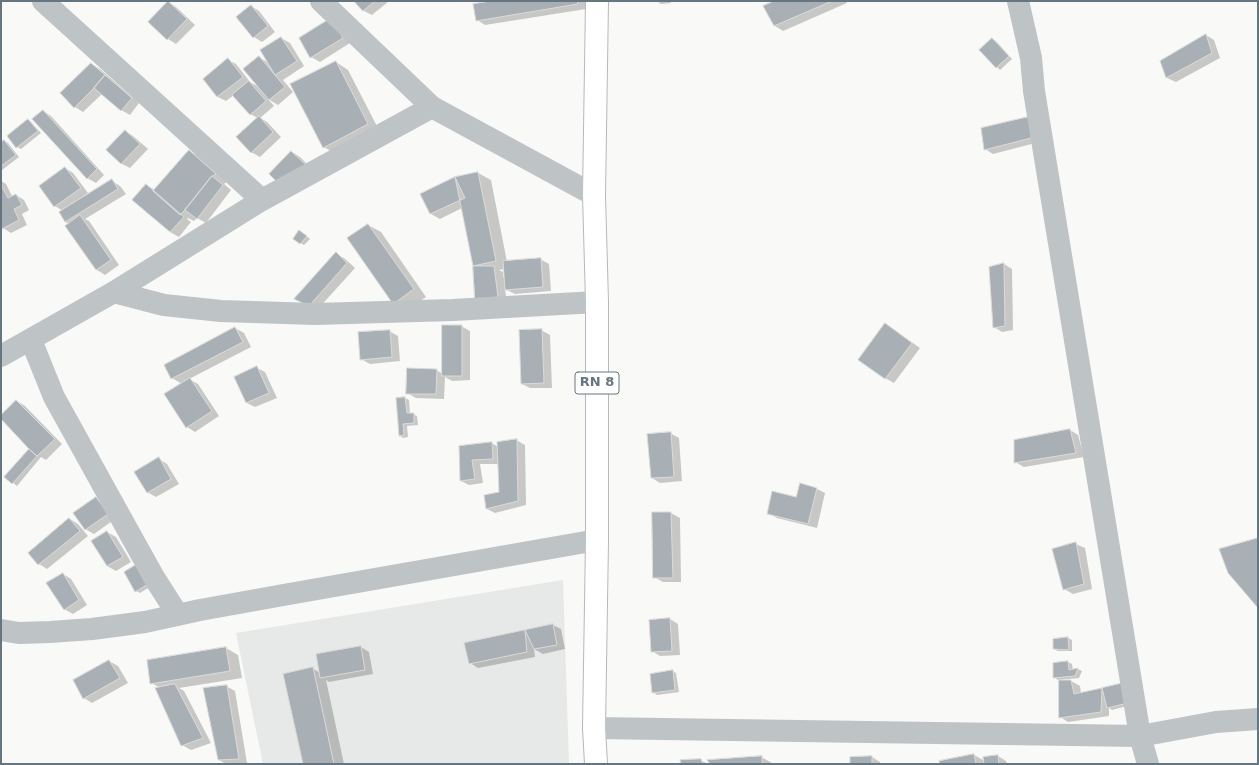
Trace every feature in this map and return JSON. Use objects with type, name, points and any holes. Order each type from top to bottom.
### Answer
[{"type":"main road","name":"RN 8","points":[[596,1],[594,195],[597,302],[597,540],[594,728],[596,764]]},
{"type":"street","points":[[42,1],[262,200]]},
{"type":"street","points":[[321,1],[432,107],[594,195]]},
{"type":"street","points":[[1018,1],[1031,58],[1034,91],[1140,736],[1148,764]]},
{"type":"street","points":[[1,356],[114,292],[262,200],[432,107]]},
{"type":"street","points":[[114,292],[164,305],[200,309],[316,314],[453,310],[597,302]]},
{"type":"street","points":[[31,340],[54,397],[155,579],[178,615]]},
{"type":"street","points":[[1,630],[19,633],[50,632],[92,629],[145,622],[200,610],[346,583],[597,540]]},
{"type":"street","points":[[594,728],[1140,736],[1216,722],[1258,718]]},
{"type":"shaded area","points":[[563,580],[569,764],[263,764],[236,633]]},
{"type":"building","points":[[168,1],[187,19],[167,40],[148,22]]},
{"type":"building","points":[[354,1],[375,1],[363,11]]},
{"type":"building","points":[[491,1],[577,1],[578,4],[476,21],[473,4]]},
{"type":"building","points":[[774,1],[832,1],[774,26],[763,6]]},
{"type":"building","points":[[251,5],[268,26],[253,38],[236,17]]},
{"type":"building","points":[[331,18],[343,38],[310,58],[299,38]]},
{"type":"building","points":[[1206,34],[1212,53],[1166,78],[1160,61]]},
{"type":"building","points":[[281,37],[297,61],[275,75],[260,50]]},
{"type":"building","points":[[992,38],[1009,56],[996,68],[979,50]]},
{"type":"building","points":[[259,56],[285,87],[269,100],[243,69]]},
{"type":"building","points":[[228,58],[243,77],[217,97],[203,79]]},
{"type":"building","points":[[336,61],[368,124],[323,148],[290,84]]},
{"type":"building","points":[[91,63],[105,75],[74,108],[60,93]]},
{"type":"building","points":[[105,75],[132,98],[121,111],[94,88]]},
{"type":"building","points":[[249,81],[266,101],[250,115],[232,95]]},
{"type":"building","points":[[43,110],[97,169],[87,179],[32,119]]},
{"type":"building","points":[[259,116],[273,132],[251,153],[236,137]]},
{"type":"building","points":[[1032,116],[1035,137],[984,150],[981,128]]},
{"type":"building","points":[[28,119],[38,131],[16,148],[7,136]]},
{"type":"building","points":[[125,130],[140,144],[121,164],[106,150]]},
{"type":"building","points":[[4,140],[16,155],[1,166],[1,142]]},
{"type":"building","points":[[189,150],[216,174],[212,176],[180,215],[153,191]]},
{"type":"building","points":[[291,151],[305,164],[283,188],[269,174]]},
{"type":"building","points":[[65,167],[81,188],[54,207],[39,186]]},
{"type":"building","points":[[478,172],[496,261],[473,266],[455,177]]},
{"type":"building","points":[[212,176],[223,185],[197,219],[185,210]]},
{"type":"building","points":[[455,177],[465,198],[430,214],[420,194]]},
{"type":"building","points":[[112,179],[118,189],[65,222],[59,212]]},
{"type":"building","points":[[146,184],[184,217],[170,232],[132,200]]},
{"type":"building","points":[[1,185],[8,198],[16,194],[22,205],[14,209],[19,220],[2,229]]},
{"type":"building","points":[[80,215],[111,260],[96,270],[65,226]]},
{"type":"building","points":[[368,224],[414,289],[393,304],[347,238]]},
{"type":"building","points":[[299,230],[307,236],[300,244],[293,239]]},
{"type":"building","points":[[336,252],[347,263],[309,306],[294,299]]},
{"type":"building","points":[[541,258],[543,287],[505,290],[503,261]]},
{"type":"building","points":[[1004,263],[1005,326],[993,328],[989,267]]},
{"type":"building","points":[[473,266],[494,266],[498,297],[475,300]]},
{"type":"building","points":[[885,323],[912,343],[885,379],[858,360]]},
{"type":"building","points":[[442,325],[462,325],[462,376],[442,376]]},
{"type":"building","points":[[235,327],[243,342],[171,379],[164,365]]},
{"type":"building","points":[[542,329],[544,383],[521,384],[519,330]]},
{"type":"building","points":[[390,330],[392,357],[360,360],[358,332]]},
{"type":"building","points":[[257,366],[269,393],[246,403],[234,377]]},
{"type":"building","points":[[407,368],[437,369],[436,394],[406,394]]},
{"type":"building","points":[[190,378],[212,411],[186,428],[164,394]]},
{"type":"building","points":[[405,397],[407,413],[414,413],[414,423],[403,424],[404,435],[399,436],[396,398]]},
{"type":"building","points":[[16,400],[55,439],[37,456],[1,419],[1,415]]},
{"type":"building","points":[[1070,429],[1076,453],[1014,463],[1014,440]]},
{"type":"building","points":[[671,432],[674,477],[651,478],[647,434]]},
{"type":"building","points":[[517,439],[518,501],[486,509],[484,495],[499,492],[497,442]]},
{"type":"building","points":[[492,442],[493,459],[472,460],[475,479],[460,481],[459,446]]},
{"type":"building","points":[[29,449],[37,456],[12,484],[4,477]]},
{"type":"building","points":[[159,457],[171,479],[147,493],[134,472]]},
{"type":"building","points":[[800,483],[817,488],[808,524],[767,514],[772,491],[796,497]]},
{"type":"building","points":[[96,497],[108,514],[85,530],[73,513]]},
{"type":"building","points":[[652,512],[671,512],[673,578],[653,578]]},
{"type":"building","points":[[69,518],[80,531],[38,565],[28,553]]},
{"type":"building","points":[[107,531],[123,557],[107,566],[91,541]]},
{"type":"building","points":[[1258,538],[1258,608],[1228,573],[1219,549]]},
{"type":"building","points":[[1076,542],[1084,584],[1063,590],[1052,549]]},
{"type":"building","points":[[139,563],[150,583],[135,592],[124,572]]},
{"type":"building","points":[[63,573],[79,600],[64,610],[46,583]]},
{"type":"building","points":[[670,618],[672,651],[651,652],[649,620]]},
{"type":"building","points":[[553,624],[557,645],[534,649],[525,630]]},
{"type":"building","points":[[525,630],[527,652],[469,664],[464,643]]},
{"type":"building","points":[[1068,637],[1069,650],[1053,649],[1053,639]]},
{"type":"building","points":[[361,646],[365,670],[320,678],[316,654]]},
{"type":"building","points":[[226,647],[230,671],[150,684],[147,660]]},
{"type":"building","points":[[109,660],[120,678],[83,699],[73,680]]},
{"type":"building","points":[[1068,661],[1069,670],[1078,668],[1075,676],[1053,678],[1053,663]]},
{"type":"building","points":[[313,667],[334,764],[303,764],[283,674]]},
{"type":"building","points":[[673,670],[675,690],[652,693],[650,674]]},
{"type":"building","points":[[1059,680],[1071,680],[1074,694],[1102,688],[1101,712],[1059,718]]},
{"type":"building","points":[[1123,683],[1128,703],[1107,708],[1102,688]]},
{"type":"building","points":[[175,684],[203,738],[181,746],[155,688]]},
{"type":"building","points":[[227,685],[239,759],[218,760],[203,688]]},
{"type":"building","points":[[974,754],[976,764],[940,764],[939,761]]},
{"type":"building","points":[[998,755],[999,764],[984,764],[983,757]]},
{"type":"building","points":[[762,756],[762,764],[710,764],[707,760]]},
{"type":"building","points":[[872,756],[872,764],[850,764],[850,757]]},
{"type":"building","points":[[701,759],[703,764],[681,764],[680,760]]}]
